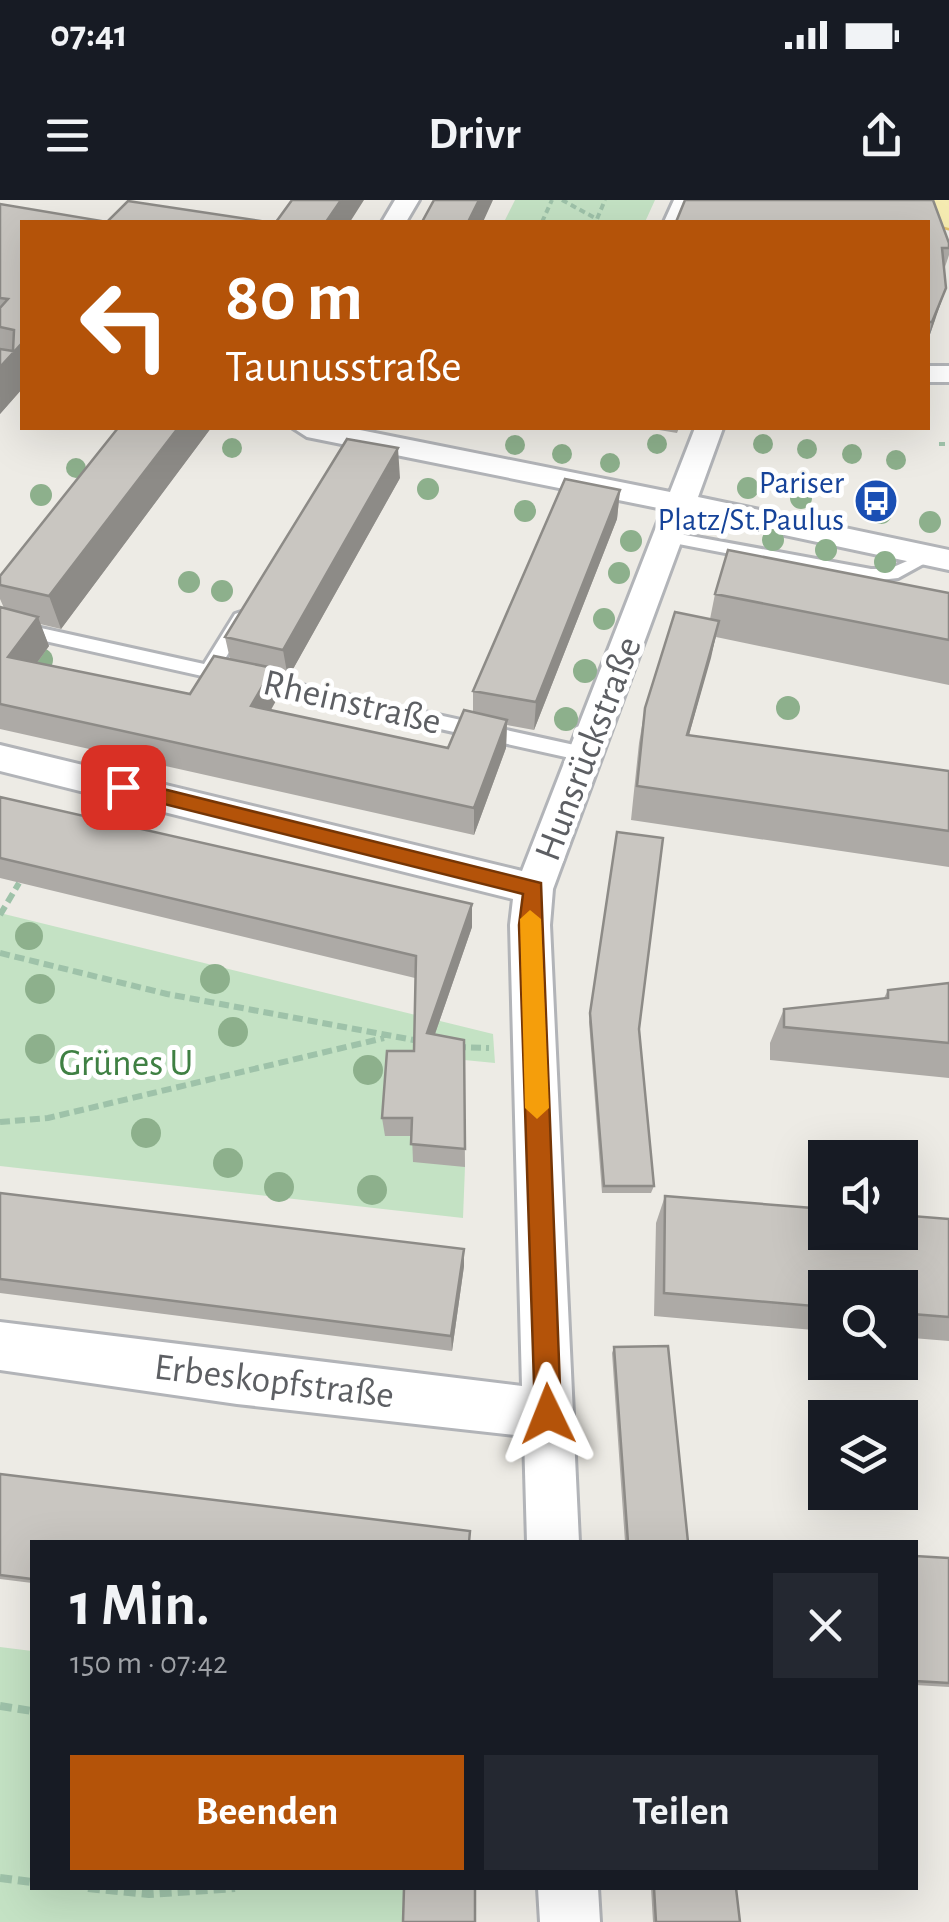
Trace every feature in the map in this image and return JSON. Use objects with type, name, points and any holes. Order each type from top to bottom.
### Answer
[{"type":"main road","points":[[943,200],[949,218]]},
{"type":"street","points":[[317,430],[682,502],[742,520],[943,551]]},
{"type":"street","points":[[682,502],[708,430]]},
{"type":"street","name":"Hunsrückstraße","points":[[553,1540],[530,925],[534,889],[682,502]]},
{"type":"street","points":[[0,758],[534,889]]},
{"type":"street","name":"Erbeskopfstraße","points":[[0,1346],[236,1379],[548,1414]]},
{"type":"street","points":[[568,1890],[570,1922]]},
{"type":"lane","points":[[210,671],[249,606]]},
{"type":"lane","name":"Rheinstraße","points":[[0,625],[588,755]]},
{"type":"path","points":[[562,200],[601,220]]},
{"type":"path","points":[[597,219],[605,200]]},
{"type":"path","points":[[585,220],[597,219]]},
{"type":"path","points":[[939,444],[949,444]]},
{"type":"path","points":[[0,915],[19,883]]},
{"type":"path","points":[[0,953],[167,994],[426,1042]]},
{"type":"path","points":[[0,1122],[48,1118],[390,1037]]},
{"type":"path","points":[[439,1044],[536,1049]]},
{"type":"path","points":[[0,1706],[30,1710]]},
{"type":"path","points":[[0,1878],[30,1882]]},
{"type":"path","points":[[108,1890],[149,1894],[206,1890]]},
{"type":"green space","points":[[515,200],[655,200],[646,220],[505,220]]},
{"type":"green space","name":"Grünes U","points":[[0,913],[493,1034],[495,1063],[464,1060],[414,1136],[465,1167],[463,1218],[0,1166]]},
{"type":"green space","points":[[0,1647],[30,1651],[30,1890],[405,1890],[404,1922],[0,1922]]},
{"type":"building","points":[[292,200],[341,200],[327,220],[277,220]]},
{"type":"building","points":[[434,200],[479,200],[469,220],[423,220]]},
{"type":"building","points":[[685,200],[933,200],[949,243],[949,248],[942,248],[946,288],[930,322],[930,220],[677,220]]},
{"type":"building","points":[[128,201],[254,220],[109,220]]},
{"type":"building","points":[[0,204],[95,220],[20,220],[20,345],[0,367],[0,349],[13,351],[14,330],[0,327],[0,308],[8,299],[0,298]]},
{"type":"building","points":[[116,430],[176,430],[49,596],[0,585],[0,576]]},
{"type":"building","points":[[347,439],[398,448],[283,650],[225,637]]},
{"type":"building","points":[[565,479],[620,490],[536,702],[473,691]]},
{"type":"building","points":[[728,550],[949,593],[949,640],[715,594]]},
{"type":"building","points":[[0,607],[38,617],[8,657],[190,694],[214,656],[273,668],[251,706],[448,748],[464,710],[507,720],[474,808],[0,704]]},
{"type":"building","points":[[675,612],[719,621],[687,735],[949,771],[949,831],[637,786],[645,708]]},
{"type":"building","points":[[0,797],[472,904],[427,1033],[464,1040],[465,1149],[411,1144],[412,1118],[382,1118],[387,1051],[414,1051],[416,956],[0,858]]},
{"type":"building","points":[[617,832],[663,838],[639,1029],[654,1186],[604,1186],[590,1013]]},
{"type":"building","points":[[949,983],[949,1043],[784,1027],[784,1009],[888,998],[888,990]]},
{"type":"building","points":[[0,1193],[464,1249],[451,1336],[0,1279]]},
{"type":"building","points":[[665,1196],[808,1208],[808,1250],[918,1250],[918,1216],[949,1219],[949,1317],[918,1314],[918,1270],[808,1270],[808,1306],[664,1293]]},
{"type":"building","points":[[668,1346],[688,1540],[628,1540],[614,1347]]},
{"type":"building","points":[[0,1474],[470,1531],[469,1540],[30,1540],[30,1579],[0,1575]]},
{"type":"building","points":[[918,1556],[949,1558],[949,1683],[918,1681]]},
{"type":"building","points":[[404,1890],[475,1890],[475,1922],[403,1922]]},
{"type":"building","points":[[654,1890],[736,1890],[740,1922],[656,1922]]},
{"type":"slow traffic","points":[[530,919],[537,1108]]},
{"type":"place","name":"Pariser Platz/St.Paulus","points":[[876,501]]},
{"type":"route","points":[[123,787],[534,889],[530,925],[548,1414]]}]
